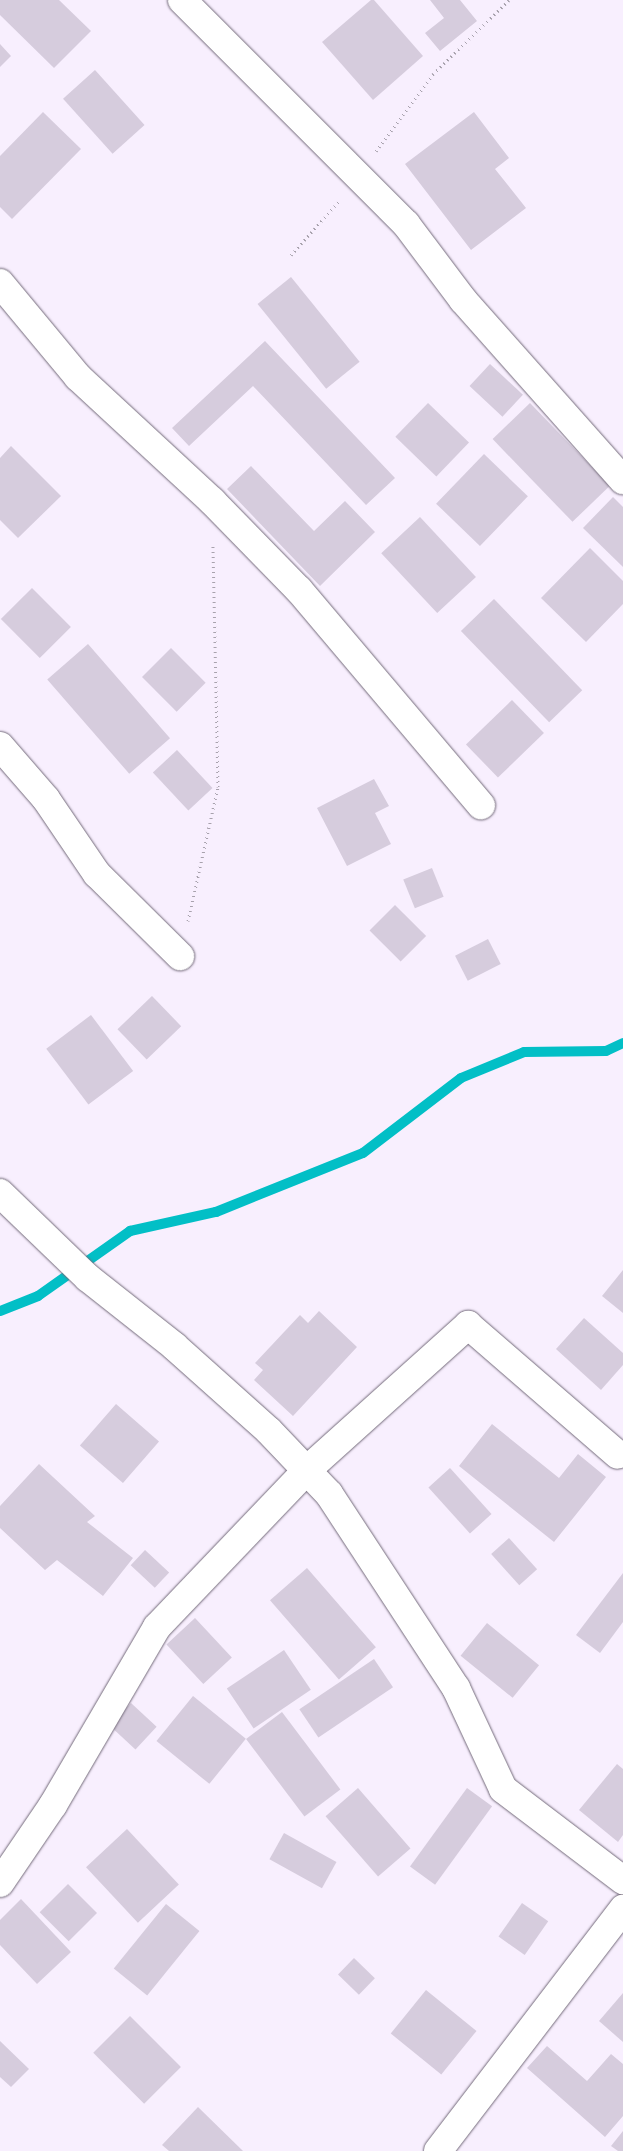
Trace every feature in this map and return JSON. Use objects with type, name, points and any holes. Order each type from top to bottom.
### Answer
[{"type":"street","points":[[182,0],[406,224],[463,300],[623,480]]},
{"type":"street","points":[[0,283],[78,377],[212,500],[299,590],[481,805]]},
{"type":"street","points":[[0,746],[46,799],[97,874],[180,956]]},
{"type":"street","points":[[0,1193],[88,1278],[174,1346],[269,1430],[329,1494],[456,1688],[503,1789],[623,1880]]},
{"type":"street","points":[[0,1883],[53,1805],[157,1627],[307,1470],[468,1325],[587,1425],[618,1455]]},
{"type":"street","points":[[438,2151],[623,1909]]},
{"type":"path","points":[[291,255],[359,178],[391,127],[433,74],[509,0]]},
{"type":"path","points":[[180,956],[218,787],[212,500]]},
{"type":"building","points":[[0,0],[59,0],[91,31],[54,68],[0,15]]},
{"type":"building","points":[[371,0],[374,0],[423,56],[373,100],[322,42]]},
{"type":"building","points":[[430,0],[460,0],[477,21],[440,51],[425,33],[444,18]]},
{"type":"building","points":[[0,44],[11,56],[0,67]]},
{"type":"building","points":[[95,70],[145,125],[113,154],[63,99]]},
{"type":"building","points":[[43,112],[81,149],[12,219],[0,207],[0,156]]},
{"type":"building","points":[[474,112],[509,158],[495,169],[526,208],[471,250],[405,164]]},
{"type":"building","points":[[291,277],[360,362],[326,389],[258,304]]},
{"type":"building","points":[[265,341],[395,478],[366,505],[253,386],[189,446],[172,428]]},
{"type":"building","points":[[490,364],[523,395],[502,417],[470,386]]},
{"type":"building","points":[[428,403],[469,443],[436,476],[395,437]]},
{"type":"building","points":[[530,403],[610,486],[572,522],[493,439]]},
{"type":"building","points":[[11,446],[61,496],[18,538],[0,520],[0,458]]},
{"type":"building","points":[[484,454],[528,496],[480,546],[436,504]]},
{"type":"building","points":[[251,466],[314,531],[345,501],[375,532],[320,586],[227,489]]},
{"type":"building","points":[[613,497],[623,507],[623,567],[583,528]]},
{"type":"building","points":[[420,517],[476,577],[437,613],[381,553]]},
{"type":"building","points":[[590,548],[623,581],[623,604],[586,642],[541,598]]},
{"type":"building","points":[[32,588],[71,627],[40,658],[1,619]]},
{"type":"building","points":[[494,599],[582,690],[549,722],[461,631]]},
{"type":"building","points":[[88,644],[170,738],[129,774],[47,679]]},
{"type":"building","points":[[171,648],[206,683],[177,712],[142,677]]},
{"type":"building","points":[[512,700],[544,733],[498,778],[466,744]]},
{"type":"building","points":[[177,750],[212,788],[188,811],[153,773]]},
{"type":"building","points":[[374,779],[389,806],[375,813],[391,844],[347,866],[317,808]]},
{"type":"building","points":[[432,868],[444,897],[415,908],[403,880]]},
{"type":"building","points":[[395,905],[426,936],[401,962],[370,930]]},
{"type":"building","points":[[488,939],[501,964],[468,981],[455,956]]},
{"type":"building","points":[[152,996],[181,1026],[147,1060],[117,1029]]},
{"type":"building","points":[[91,1015],[133,1071],[88,1105],[46,1049]]},
{"type":"building","points":[[623,1270],[623,1313],[602,1296]]},
{"type":"building","points":[[319,1311],[357,1347],[293,1416],[254,1380],[263,1370],[255,1363],[300,1315],[308,1323]]},
{"type":"building","points":[[584,1318],[623,1353],[623,1365],[601,1390],[556,1349]]},
{"type":"building","points":[[116,1404],[159,1441],[123,1483],[80,1446]]},
{"type":"building","points":[[492,1424],[559,1478],[578,1454],[606,1477],[554,1542],[459,1466]]},
{"type":"building","points":[[39,1464],[95,1516],[87,1522],[133,1558],[103,1596],[57,1560],[45,1570],[0,1528],[0,1506]]},
{"type":"building","points":[[450,1468],[491,1514],[470,1533],[428,1487]]},
{"type":"building","points":[[509,1538],[537,1569],[519,1585],[491,1554]]},
{"type":"building","points":[[145,1550],[169,1573],[155,1588],[131,1565]]},
{"type":"building","points":[[307,1568],[376,1647],[339,1679],[270,1600]]},
{"type":"building","points":[[623,1573],[623,1622],[600,1653],[576,1635]]},
{"type":"building","points":[[195,1618],[232,1657],[203,1684],[166,1645]]},
{"type":"building","points":[[487,1623],[539,1665],[513,1698],[461,1656]]},
{"type":"building","points":[[284,1650],[311,1690],[254,1728],[227,1689]]},
{"type":"building","points":[[374,1659],[393,1687],[318,1738],[299,1709]]},
{"type":"building","points":[[193,1696],[246,1739],[209,1784],[156,1741]]},
{"type":"building","points":[[131,1703],[157,1727],[135,1750],[110,1726]]},
{"type":"building","points":[[282,1712],[340,1789],[304,1817],[246,1739]]},
{"type":"building","points":[[617,1764],[623,1769],[623,1835],[618,1842],[579,1810]]},
{"type":"building","points":[[358,1788],[410,1848],[378,1877],[326,1816]]},
{"type":"building","points":[[467,1788],[492,1806],[435,1885],[410,1866]]},
{"type":"building","points":[[127,1829],[179,1885],[138,1923],[86,1867]]},
{"type":"building","points":[[284,1833],[336,1862],[322,1888],[269,1859]]},
{"type":"building","points":[[68,1884],[97,1913],[69,1941],[40,1912]]},
{"type":"building","points":[[21,1899],[71,1952],[37,1984],[0,1945],[0,1920]]},
{"type":"building","points":[[522,1903],[548,1921],[525,1955],[498,1937]]},
{"type":"building","points":[[166,1904],[199,1931],[147,1996],[114,1969]]},
{"type":"building","points":[[354,1958],[375,1978],[359,1995],[338,1975]]},
{"type":"building","points":[[426,1990],[477,2031],[441,2074],[391,2034]]},
{"type":"building","points":[[623,1993],[623,2042],[599,2021]]},
{"type":"building","points":[[130,2016],[181,2067],[144,2104],[93,2053]]},
{"type":"building","points":[[0,2041],[29,2069],[11,2087],[0,2077]]},
{"type":"building","points":[[547,2046],[587,2081],[611,2054],[623,2064],[623,2116],[605,2137],[527,2068]]},
{"type":"building","points":[[198,2107],[243,2151],[169,2151],[162,2145]]},
{"type":"building","points":[[623,2131],[623,2151],[618,2151],[611,2146]]},
{"type":"waterway","points":[[0,1311],[38,1296],[130,1231],[216,1212],[363,1153],[461,1078],[524,1052],[606,1051],[623,1043]]}]
